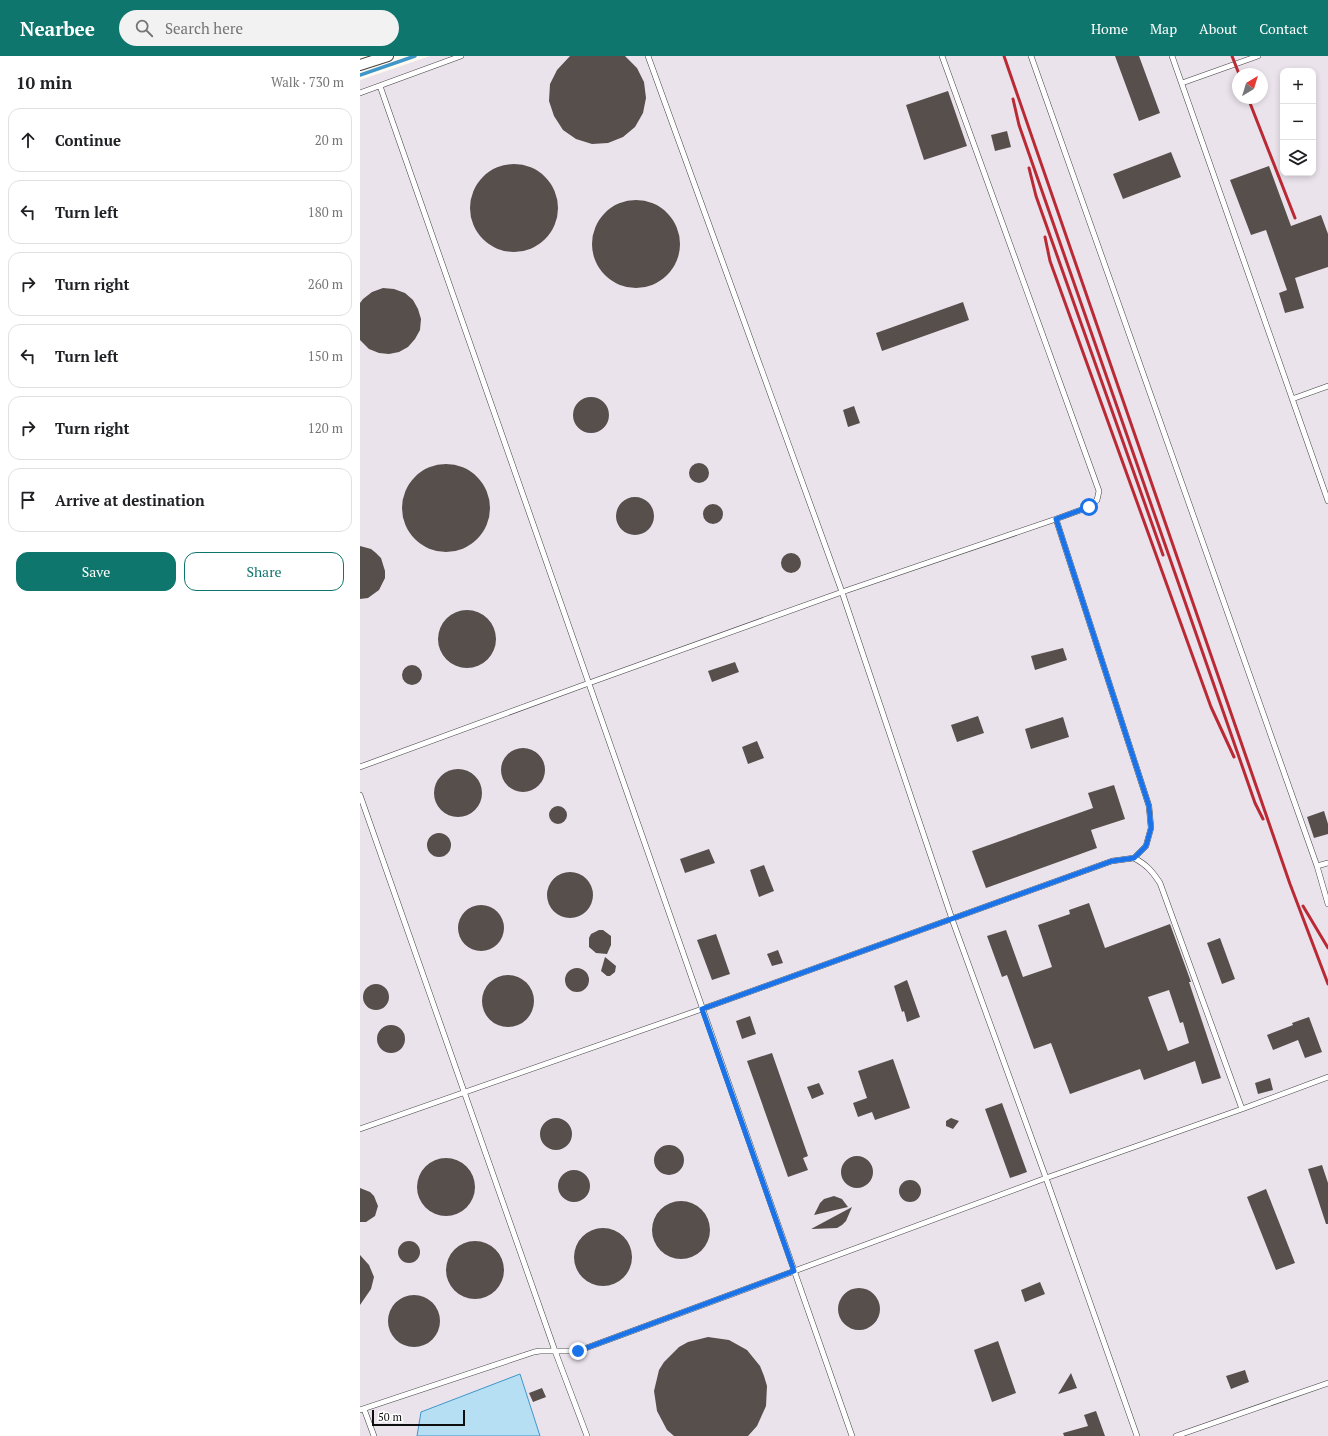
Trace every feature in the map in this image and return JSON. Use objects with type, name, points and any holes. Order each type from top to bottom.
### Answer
[{"type":"street","points":[[360,66],[388,56]]},
{"type":"lane","points":[[360,93],[461,56]]},
{"type":"lane","points":[[648,56],[842,592],[952,918],[1138,1436]]},
{"type":"lane","points":[[360,767],[842,592],[1056,519],[1089,507],[1097,500],[1099,491],[942,56]]},
{"type":"lane","points":[[1031,56],[1316,866],[1328,904]]},
{"type":"lane","points":[[1172,56],[1328,501]]},
{"type":"lane","points":[[1182,83],[1258,56]]},
{"type":"lane","points":[[380,86],[852,1436]]},
{"type":"lane","points":[[1292,399],[1328,386]]},
{"type":"lane","points":[[360,1129],[702,1009],[1112,861],[1134,858],[1146,846],[1148,840],[1151,828],[1149,806],[1056,519]]},
{"type":"lane","points":[[360,795],[555,1351],[587,1436]]},
{"type":"lane","points":[[1134,858],[1146,865],[1154,873],[1160,883],[1242,1109]]},
{"type":"lane","points":[[1316,866],[1328,863]]},
{"type":"lane","points":[[374,1436],[362,1410],[534,1352],[578,1351],[1046,1178],[1328,1077]]},
{"type":"lane","points":[[1176,1436],[1328,1383]]},
{"type":"shaded area","points":[[430,56],[1328,56],[1328,1436],[360,1436],[360,80]]},
{"type":"water","points":[[520,1374],[540,1436],[417,1436],[421,1412]]},
{"type":"building","points":[[570,56],[625,56],[637,68],[644,82],[646,98],[643,113],[635,127],[623,137],[608,143],[592,144],[576,139],[563,130],[554,116],[549,101],[550,84],[557,70]]},
{"type":"building","points":[[1115,56],[1139,56],[1160,113],[1139,121]]},
{"type":"building","points":[[948,91],[967,146],[924,160],[906,105]]},
{"type":"building","points":[[1007,131],[1011,147],[995,151],[991,135]]},
{"type":"building","points":[[1171,152],[1181,177],[1123,199],[1113,174]]},
{"type":"building","points":[[514,164],[531,168],[545,177],[554,191],[558,208],[554,225],[545,239],[531,248],[514,252],[497,248],[483,239],[474,225],[470,208],[474,191],[483,177],[497,168]]},
{"type":"building","points":[[1269,166],[1291,226],[1321,215],[1328,234],[1328,267],[1295,278],[1304,308],[1285,313],[1279,293],[1287,290],[1266,230],[1251,235],[1230,180]]},
{"type":"building","points":[[636,200],[653,204],[667,213],[676,227],[680,244],[676,261],[667,275],[653,284],[636,288],[619,284],[605,275],[596,261],[592,244],[596,227],[605,213],[619,204]]},
{"type":"building","points":[[383,288],[394,289],[405,293],[413,300],[421,319],[420,330],[408,347],[399,352],[389,354],[379,353],[369,349],[360,340],[360,303],[372,292]]},
{"type":"building","points":[[963,302],[969,320],[882,351],[876,333]]},
{"type":"building","points":[[595,397],[604,402],[608,408],[608,422],[604,428],[595,433],[587,433],[578,428],[574,422],[573,411],[578,402],[584,398]]},
{"type":"building","points":[[854,406],[860,423],[848,427],[843,410]]},
{"type":"building","points":[[699,463],[706,466],[709,473],[706,480],[699,483],[692,480],[689,473],[692,466]]},
{"type":"building","points":[[446,464],[463,468],[477,477],[486,491],[490,508],[486,525],[477,539],[463,548],[446,552],[429,548],[415,539],[406,525],[402,508],[406,491],[415,477],[429,468]]},
{"type":"building","points":[[635,497],[645,500],[651,506],[654,516],[651,526],[645,532],[635,535],[625,532],[619,526],[616,516],[619,506],[625,500]]},
{"type":"building","points":[[713,504],[720,507],[723,514],[720,521],[713,524],[706,521],[703,514],[706,507]]},
{"type":"building","points":[[360,546],[371,549],[381,558],[385,571],[385,578],[379,590],[368,598],[360,599]]},
{"type":"building","points":[[791,553],[798,556],[801,563],[798,570],[791,573],[784,570],[781,563],[784,556]]},
{"type":"building","points":[[467,610],[478,612],[491,623],[494,628],[496,639],[494,650],[483,663],[478,666],[467,668],[456,666],[443,655],[440,650],[438,639],[440,628],[451,615],[456,612]]},
{"type":"building","points":[[1063,648],[1067,660],[1035,670],[1031,656]]},
{"type":"building","points":[[735,662],[739,672],[712,682],[708,671]]},
{"type":"building","points":[[412,665],[419,668],[422,675],[419,682],[412,685],[405,682],[402,675],[405,668]]},
{"type":"building","points":[[978,716],[984,733],[957,742],[951,725]]},
{"type":"building","points":[[1063,717],[1069,737],[1031,749],[1025,729]]},
{"type":"building","points":[[757,741],[764,758],[748,764],[742,747]]},
{"type":"building","points":[[519,748],[527,748],[532,749],[539,754],[544,761],[544,779],[539,786],[532,791],[519,792],[511,789],[504,782],[501,774],[501,766],[504,758],[511,751]]},
{"type":"building","points":[[453,769],[463,769],[475,776],[482,788],[482,798],[475,810],[463,817],[453,817],[445,813],[438,806],[434,798],[434,788],[438,780],[445,773]]},
{"type":"building","points":[[1114,785],[1125,819],[1091,830],[1097,848],[986,888],[972,851],[1093,808],[1088,793]]},
{"type":"building","points":[[554,806],[562,806],[567,811],[565,822],[562,824],[554,824],[549,819],[549,811]]},
{"type":"building","points":[[1324,811],[1328,824],[1328,834],[1314,838],[1307,817]]},
{"type":"building","points":[[439,833],[448,836],[451,845],[448,854],[439,857],[430,854],[427,845],[430,836]]},
{"type":"building","points":[[709,849],[715,863],[685,873],[680,859]]},
{"type":"building","points":[[764,865],[774,891],[759,897],[750,870]]},
{"type":"building","points":[[575,872],[579,873],[589,882],[592,886],[592,904],[583,914],[575,918],[565,918],[557,914],[548,904],[547,890],[551,882],[561,873]]},
{"type":"building","points":[[1089,903],[1105,948],[1170,924],[1191,982],[1189,982],[1221,1078],[1202,1084],[1195,1061],[1144,1080],[1140,1069],[1070,1094],[1051,1043],[1034,1049],[1007,975],[1002,977],[987,936],[1006,930],[1023,977],[1052,967],[1038,925],[1070,914],[1069,910]],"holes":[[[1169,990],[1180,1023],[1183,1022],[1189,1043],[1168,1051],[1148,997]]]},
{"type":"building","points":[[481,905],[494,909],[500,915],[504,928],[500,941],[494,947],[481,951],[468,947],[462,941],[458,928],[462,915],[468,909]]},
{"type":"building","points":[[599,930],[603,930],[611,936],[611,945],[607,954],[596,953],[589,947],[589,938],[591,934]]},
{"type":"building","points":[[716,934],[730,974],[712,980],[697,940]]},
{"type":"building","points":[[1220,938],[1235,979],[1222,984],[1207,943]]},
{"type":"building","points":[[778,950],[783,963],[772,966],[767,954]]},
{"type":"building","points":[[605,957],[616,966],[615,972],[610,976],[607,976],[601,971]]},
{"type":"building","points":[[577,968],[586,971],[589,980],[586,989],[577,992],[568,989],[565,980],[568,971]]},
{"type":"building","points":[[503,975],[513,975],[527,982],[534,996],[534,1006],[527,1020],[513,1027],[503,1027],[493,1023],[486,1016],[482,1006],[482,996],[486,986],[493,979]]},
{"type":"building","points":[[907,980],[920,1017],[907,1022],[904,1011],[902,1012],[894,986]]},
{"type":"building","points":[[376,984],[385,988],[389,997],[385,1006],[376,1010],[367,1006],[363,997],[367,988]]},
{"type":"building","points":[[750,1016],[756,1034],[742,1039],[736,1021]]},
{"type":"building","points":[[1309,1017],[1322,1052],[1305,1058],[1298,1040],[1273,1050],[1267,1035]]},
{"type":"building","points":[[391,1025],[401,1029],[405,1039],[401,1049],[391,1053],[381,1049],[377,1039],[381,1029]]},
{"type":"building","points":[[772,1053],[808,1156],[803,1158],[808,1170],[788,1177],[747,1061]]},
{"type":"building","points":[[893,1059],[910,1108],[875,1120],[872,1112],[858,1117],[853,1103],[867,1098],[858,1071]]},
{"type":"building","points":[[1270,1078],[1273,1090],[1258,1094],[1255,1083]]},
{"type":"building","points":[[819,1083],[824,1094],[812,1099],[807,1087]]},
{"type":"building","points":[[1002,1103],[1027,1172],[1010,1178],[985,1109]]},
{"type":"building","points":[[553,1118],[559,1118],[569,1125],[572,1134],[571,1140],[565,1147],[559,1150],[553,1150],[543,1143],[540,1137],[540,1131],[547,1121]]},
{"type":"building","points":[[951,1118],[959,1121],[953,1129],[946,1126],[946,1121]]},
{"type":"building","points":[[669,1145],[679,1150],[684,1160],[679,1170],[669,1175],[659,1170],[654,1160],[659,1150]]},
{"type":"building","points":[[854,1156],[860,1156],[870,1163],[873,1172],[872,1178],[866,1185],[860,1188],[854,1188],[844,1181],[841,1175],[841,1169],[848,1159]]},
{"type":"building","points":[[446,1158],[457,1160],[470,1171],[473,1176],[475,1187],[473,1198],[462,1211],[457,1214],[446,1216],[435,1214],[422,1203],[419,1198],[417,1187],[419,1176],[430,1163],[435,1160]]},
{"type":"building","points":[[1322,1165],[1328,1183],[1328,1224],[1326,1224],[1308,1169]]},
{"type":"building","points":[[571,1170],[577,1170],[587,1177],[590,1186],[589,1192],[583,1199],[577,1202],[571,1202],[561,1195],[558,1189],[558,1183],[565,1173]]},
{"type":"building","points":[[910,1180],[918,1183],[921,1191],[918,1199],[910,1202],[902,1199],[899,1191],[902,1183]]},
{"type":"building","points":[[360,1188],[370,1192],[374,1196],[378,1206],[375,1216],[366,1222],[360,1222]]},
{"type":"building","points":[[1266,1189],[1295,1263],[1276,1270],[1247,1197]]},
{"type":"building","points":[[834,1196],[842,1199],[848,1207],[814,1215],[820,1203],[824,1199]]},
{"type":"building","points":[[681,1201],[692,1203],[705,1214],[708,1219],[710,1230],[708,1241],[697,1254],[692,1257],[681,1259],[670,1257],[657,1246],[654,1241],[652,1230],[654,1219],[665,1206],[670,1203]]},
{"type":"building","points":[[852,1207],[846,1221],[837,1228],[811,1229]]},
{"type":"building","points":[[603,1228],[614,1230],[627,1241],[630,1246],[632,1257],[630,1268],[619,1281],[614,1284],[603,1286],[592,1284],[579,1273],[576,1268],[574,1257],[576,1246],[587,1233],[592,1230]]},
{"type":"building","points":[[409,1241],[417,1244],[420,1252],[417,1260],[409,1263],[401,1260],[398,1252],[401,1244]]},
{"type":"building","points":[[475,1241],[486,1243],[499,1254],[502,1259],[504,1270],[502,1281],[491,1294],[486,1297],[475,1299],[464,1297],[451,1286],[448,1281],[446,1270],[448,1259],[459,1246],[464,1243]]},
{"type":"building","points":[[360,1255],[369,1265],[374,1277],[371,1289],[360,1305]]},
{"type":"building","points":[[1040,1282],[1045,1294],[1025,1302],[1021,1290]]},
{"type":"building","points":[[859,1288],[874,1294],[880,1309],[874,1324],[859,1330],[844,1324],[838,1309],[844,1294]]},
{"type":"building","points":[[409,1295],[419,1295],[429,1299],[436,1306],[440,1316],[440,1326],[436,1336],[429,1343],[419,1347],[409,1347],[399,1343],[392,1336],[388,1326],[388,1316],[392,1306],[399,1299]]},
{"type":"building","points":[[708,1337],[729,1340],[747,1350],[760,1366],[767,1386],[766,1406],[757,1426],[748,1436],[674,1436],[667,1430],[657,1411],[654,1391],[659,1370],[664,1362],[679,1347],[688,1342]]},
{"type":"building","points":[[998,1341],[1016,1393],[992,1402],[974,1350]]},
{"type":"building","points":[[1245,1370],[1249,1382],[1231,1389],[1226,1376]]},
{"type":"building","points":[[1071,1373],[1077,1388],[1058,1394]]},
{"type":"building","points":[[542,1388],[546,1397],[533,1402],[529,1393]]},
{"type":"building","points":[[1096,1411],[1105,1436],[1064,1436],[1063,1433],[1088,1426],[1084,1415]]},
{"type":"waterway","points":[[360,75],[415,56]]},
{"type":"railway","points":[[1004,56],[1290,884],[1328,984]]},
{"type":"railway","points":[[1232,56],[1237,68]]},
{"type":"railway","points":[[1013,99],[1019,125],[1255,803],[1263,819]]},
{"type":"railway","points":[[1250,104],[1295,218]]},
{"type":"railway","points":[[1029,168],[1036,196],[1163,555]]},
{"type":"railway","points":[[1045,237],[1050,261],[1211,707],[1234,757]]},
{"type":"railway","points":[[1303,906],[1328,948]]},
{"type":"route","points":[[578,1351],[794,1271],[702,1009],[1112,861],[1134,858],[1146,846],[1151,828],[1149,806],[1056,519],[1089,507]]}]
